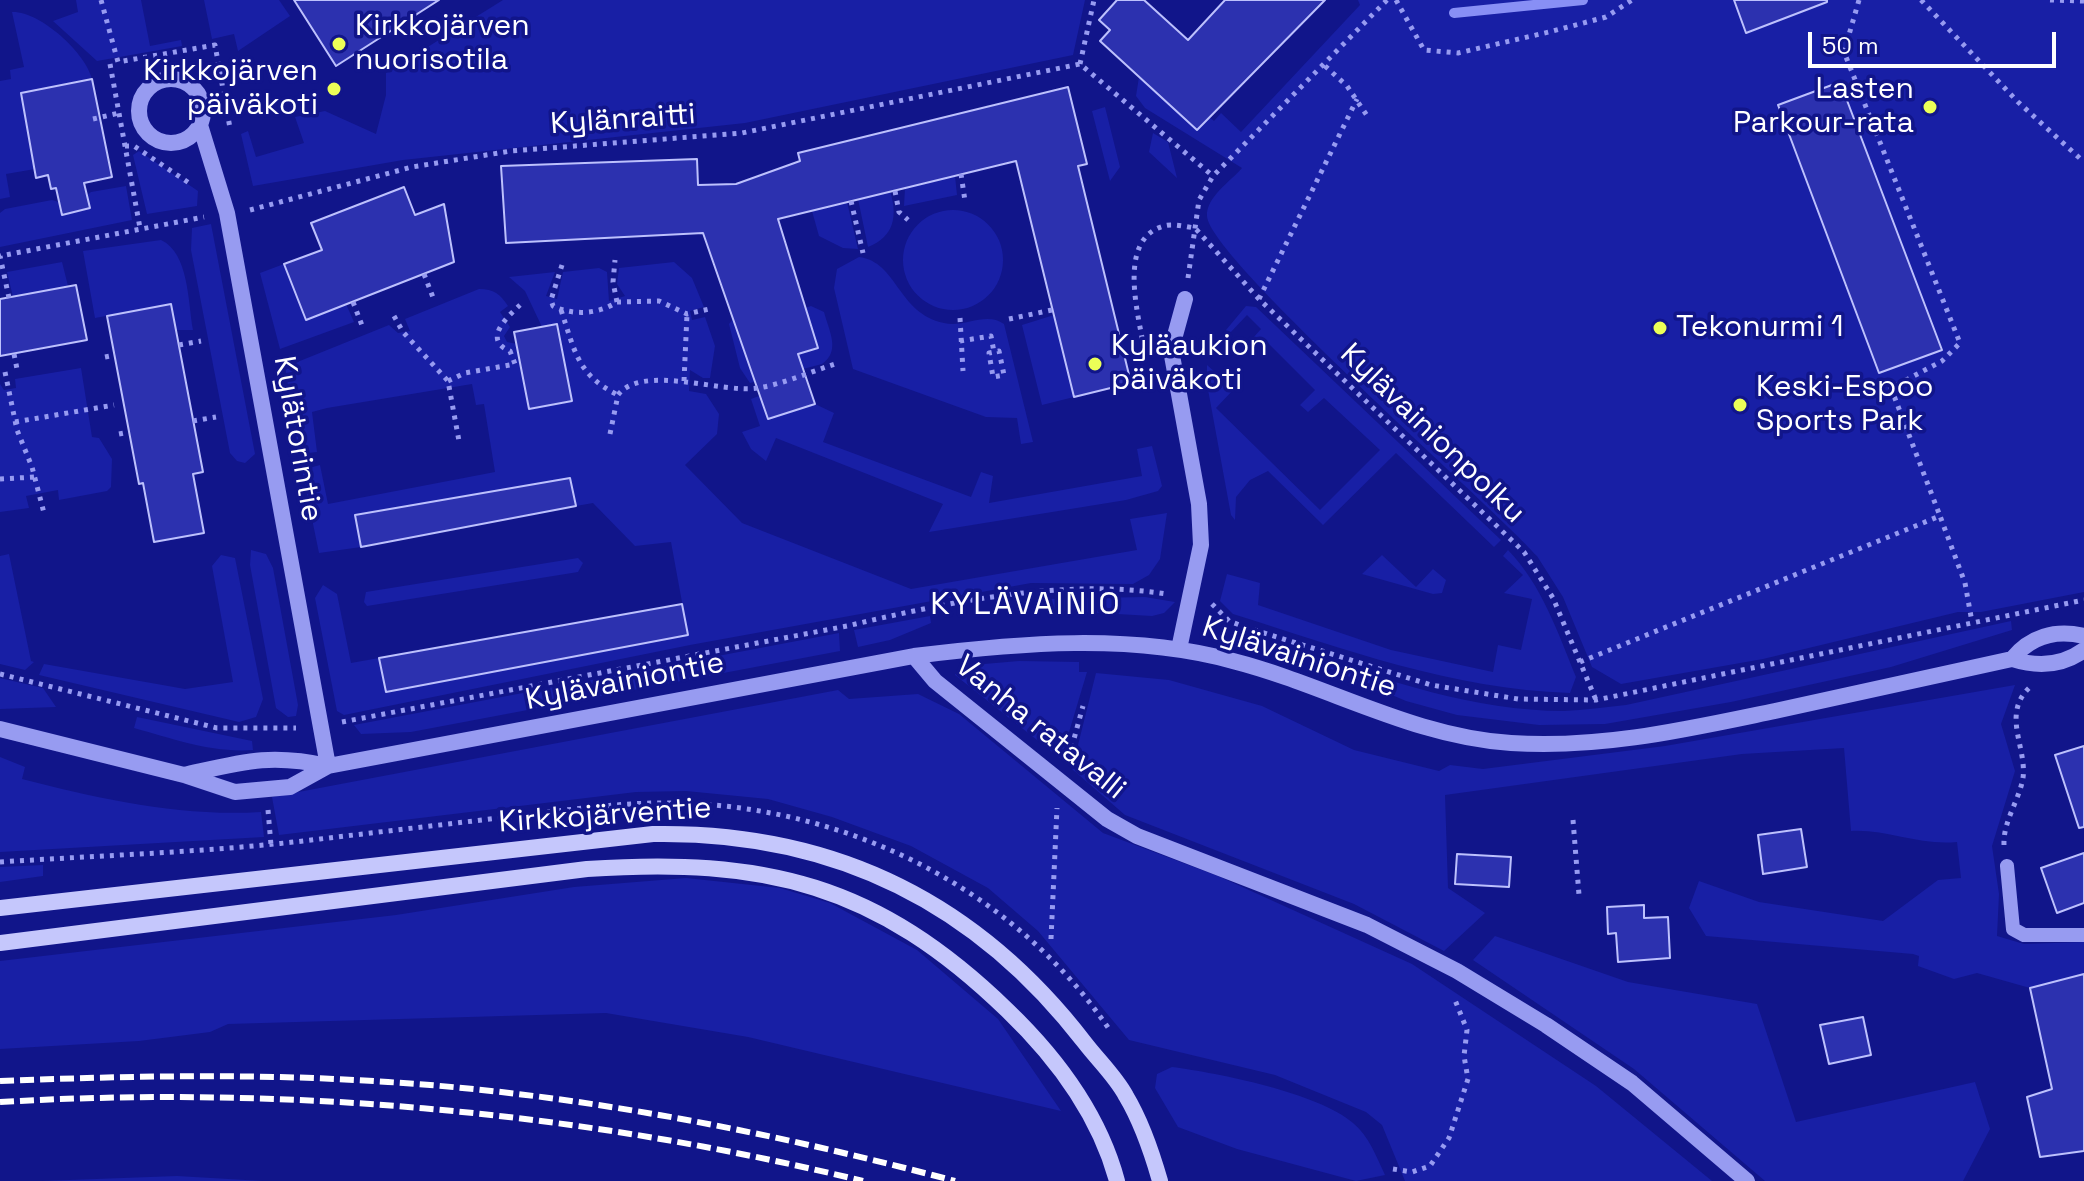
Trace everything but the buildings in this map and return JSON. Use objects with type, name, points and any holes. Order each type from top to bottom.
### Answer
[{"type":"main road","name":"Kirkkojärventie","points":[[0,908],[582,840],[668,834],[736,837],[827,856],[901,886],[966,925],[1019,966],[1061,1012],[1126,1095],[1160,1181]]},
{"type":"main road","name":"Kirkkojärventie","points":[[0,943],[587,869],[660,864],[731,869],[821,889],[884,915],[939,948],[1027,1029],[1086,1106],[1117,1181]]},
{"type":"street","name":"Kylätorintie","points":[[200,125],[187,140],[166,143],[157,140],[142,126],[139,116],[142,96],[148,88],[166,79],[186,82],[200,96],[203,105],[200,125],[227,213],[328,766]]},
{"type":"street","points":[[1179,649],[1201,545],[1199,504],[1171,350],[1185,299]]},
{"type":"street","name":"Kylävainiontie","points":[[2012,659],[2027,641],[2068,632],[2084,636]]},
{"type":"street","name":"Kylävainiontie","points":[[0,729],[184,775],[235,792],[266,791],[290,787],[328,766],[914,656],[985,647],[1046,645],[1179,649],[1235,661],[1416,726],[1509,743],[1568,745],[1661,736],[2012,659],[2035,666],[2073,658],[2084,650]]},
{"type":"street","name":"Vanha ratavalli","points":[[914,656],[935,681],[1107,819],[1137,836],[1367,925],[1457,971],[1546,1025],[1632,1083],[1747,1181]]},
{"type":"street","name":"Kylävainiontie","points":[[184,775],[246,761],[287,757],[328,766]]},
{"type":"lane","points":[[2007,866],[2013,929],[2024,935],[2084,935]]},
{"type":"path","points":[[101,0],[118,62]]},
{"type":"path","points":[[1094,0],[1080,64],[1213,176]]},
{"type":"path","points":[[1185,299],[1199,200],[1213,176],[1387,0]]},
{"type":"path","points":[[1396,0],[1424,50],[1458,53],[1606,17],[1632,0]]},
{"type":"path","points":[[1859,0],[1844,52],[1960,343],[1942,361],[1891,388],[1965,583],[1972,622]]},
{"type":"path","points":[[1921,0],[2018,102],[2084,162]]},
{"type":"path","points":[[2050,0],[2084,1]]},
{"type":"path","points":[[110,64],[140,228]]},
{"type":"path","name":"Kylänraitti","points":[[0,256],[227,213],[412,167],[511,151],[742,133],[1080,64]]},
{"type":"path","points":[[1325,66],[1357,99],[1368,117]]},
{"type":"path","points":[[1259,299],[1357,99]]},
{"type":"path","points":[[93,119],[119,113]]},
{"type":"path","points":[[125,146],[134,146],[201,190]]},
{"type":"path","points":[[961,174],[965,201]]},
{"type":"path","points":[[895,191],[899,212],[908,220]]},
{"type":"path","points":[[851,201],[863,253]]},
{"type":"path","points":[[205,205],[207,216]]},
{"type":"path","name":"Kylävainionpolku","points":[[1195,228],[1259,299],[1524,552],[1553,598],[1596,700]]},
{"type":"path","points":[[0,256],[9,298]]},
{"type":"path","points":[[615,260],[613,282],[617,302]]},
{"type":"path","points":[[562,265],[551,300],[553,306],[561,310],[604,311],[617,302],[659,301],[687,314],[709,309]]},
{"type":"path","points":[[424,274],[434,300]]},
{"type":"path","points":[[353,302],[363,328]]},
{"type":"path","points":[[448,381],[465,373],[515,364],[516,356],[501,348],[498,329],[520,305]]},
{"type":"path","points":[[561,310],[583,367],[594,383],[618,395]]},
{"type":"path","points":[[1009,319],[1052,310]]},
{"type":"path","points":[[684,381],[687,314]]},
{"type":"path","points":[[394,316],[403,332],[448,381],[459,441]]},
{"type":"path","points":[[960,318],[963,371]]},
{"type":"path","points":[[960,341],[991,336],[994,352]]},
{"type":"path","points":[[179,345],[201,341]]},
{"type":"path","points":[[999,351],[1004,375],[993,377],[989,353],[994,352],[999,351]]},
{"type":"path","points":[[14,354],[17,369]]},
{"type":"path","points":[[105,357],[115,355]]},
{"type":"path","points":[[610,434],[618,395],[636,385],[684,381],[727,389],[758,388],[835,364]]},
{"type":"path","points":[[5,372],[15,422],[44,513]]},
{"type":"path","points":[[15,422],[114,405]]},
{"type":"path","points":[[193,421],[216,417]]},
{"type":"path","points":[[119,434],[129,432]]},
{"type":"path","points":[[0,479],[35,477]]},
{"type":"path","points":[[1580,662],[1940,516]]},
{"type":"path","points":[[0,674],[217,728],[321,726],[847,626],[928,607],[1109,589],[1164,593]]},
{"type":"path","points":[[1214,605],[1229,621],[1245,627],[1431,685],[1518,699],[1596,700],[2084,600]]},
{"type":"path","points":[[2007,866],[2003,841],[2006,824],[2023,777],[2015,723],[2024,693],[2043,683]]},
{"type":"path","points":[[1068,758],[1083,706]]},
{"type":"path","points":[[1051,939],[1058,796]]},
{"type":"path","points":[[268,807],[271,845]]},
{"type":"path","points":[[1573,820],[1579,895]]},
{"type":"path","points":[[1393,1169],[1412,1172],[1430,1166],[1449,1138],[1468,1079],[1464,1056],[1467,1030],[1454,997],[1457,971]]},
{"type":"shaded area","points":[[76,0],[141,0],[150,46],[181,40],[182,46],[97,61],[53,21],[78,12]]},
{"type":"shaded area","points":[[204,0],[279,0],[290,16],[238,51],[234,34],[212,39]]},
{"type":"shaded area","points":[[503,0],[1085,0],[1073,55],[745,123],[403,160],[253,186],[241,134],[248,131],[256,157],[304,143],[295,117],[325,111],[376,134],[386,95],[386,73]]},
{"type":"shaded area","name":"Keski-Espoo Sports Park","points":[[1358,0],[2084,0],[2084,592],[1981,612],[1958,612],[1763,659],[1621,684],[1592,667],[1563,597],[1537,556],[1300,328],[1220,241],[1207,216],[1210,202],[1242,168],[1145,108],[1136,96],[1139,77],[1197,130],[1209,117],[1214,121],[1221,113],[1241,132],[1360,5]]},
{"type":"shaded area","points":[[12,12],[35,18],[60,35],[81,57],[92,79],[31,91],[35,169],[6,174],[10,197],[0,199],[0,81],[11,79],[10,70],[24,67]]},
{"type":"shaded area","points":[[1105,107],[1120,167],[1110,181],[1092,111]]},
{"type":"shaded area","points":[[1153,133],[1168,142],[1177,178],[1149,152]]},
{"type":"shaded area","points":[[139,151],[198,191],[197,206],[147,214],[133,155]]},
{"type":"shaded area","points":[[955,176],[957,195],[904,206],[905,188]]},
{"type":"shaded area","points":[[126,186],[132,220],[0,247],[0,213],[5,209],[52,200],[59,202],[63,215],[90,208],[87,195],[91,192]]},
{"type":"shaded area","points":[[890,191],[894,209],[892,225],[884,238],[868,247],[858,199]]},
{"type":"shaded area","points":[[847,202],[858,249],[843,248],[819,236],[812,211]]},
{"type":"shaded area","points":[[953,210],[972,214],[989,224],[999,241],[1003,260],[999,279],[989,296],[972,306],[953,310],[934,306],[917,296],[907,279],[903,260],[907,241],[917,224],[934,214]]},
{"type":"shaded area","points":[[211,224],[255,454],[245,463],[237,461],[230,453],[191,250],[192,228]]},
{"type":"shaded area","points":[[161,240],[170,246],[182,267],[193,330],[176,330],[171,304],[95,318],[83,251]]},
{"type":"shaded area","points":[[859,257],[882,268],[916,309],[928,317],[952,324],[990,319],[1004,324],[1033,442],[1021,444],[1017,418],[986,417],[853,369],[834,288],[837,269]]},
{"type":"shaded area","points":[[62,262],[68,286],[13,297],[7,272]]},
{"type":"shaded area","points":[[674,262],[692,278],[704,307],[690,311],[692,320],[705,317],[715,346],[710,378],[703,378],[690,370],[689,391],[706,394],[719,414],[717,434],[685,465],[742,523],[911,589],[1137,550],[1130,519],[1167,513],[1160,559],[1149,575],[1133,584],[1031,583],[690,645],[344,715],[337,711],[315,598],[323,585],[337,594],[351,663],[379,658],[386,691],[528,664],[522,632],[542,629],[550,661],[688,635],[671,542],[635,546],[593,503],[576,506],[570,479],[356,515],[361,547],[319,553],[302,470],[320,465],[328,504],[495,472],[484,404],[476,405],[472,384],[312,412],[317,452],[299,454],[285,367],[389,325],[398,333],[410,331],[405,319],[484,289],[496,293],[508,306],[500,312],[510,327],[504,336],[507,342],[517,344],[529,409],[571,401],[558,324],[542,327],[525,291],[509,277],[555,272],[546,296],[557,299],[563,272],[599,268],[607,272],[609,301],[625,296],[617,284],[619,268]]},
{"type":"shaded area","points":[[284,264],[306,320],[346,304],[354,322],[280,349],[260,273]]},
{"type":"shaded area","points":[[811,306],[824,312],[832,340],[828,359],[822,364],[750,383],[740,368],[729,324],[733,319],[751,369],[805,308]]},
{"type":"shaded area","points":[[1246,306],[1256,307],[1501,540],[1494,547],[1396,453],[1323,525],[1268,471],[1250,480],[1236,497],[1235,520],[1231,515],[1207,384],[1207,365],[1234,389],[1216,408],[1320,510],[1380,450],[1324,398],[1308,412],[1300,405],[1315,390],[1263,338],[1248,352],[1244,348],[1261,329],[1247,315],[1229,334],[1226,330]]},
{"type":"shaded area","points":[[1054,315],[1074,397],[1042,405],[1022,325]]},
{"type":"shaded area","points":[[81,368],[92,437],[99,438],[112,459],[111,487],[107,491],[59,500],[58,490],[26,496],[29,508],[0,512],[0,384],[4,390],[16,388],[15,379]]},
{"type":"shaded area","points":[[788,385],[796,410],[815,404],[834,413],[823,442],[971,497],[981,472],[993,476],[989,503],[1142,476],[1137,449],[1152,446],[1162,486],[1158,491],[1126,500],[929,532],[943,504],[776,438],[766,461],[751,449],[742,432],[760,426],[751,399]]},
{"type":"shaded area","points":[[251,550],[266,554],[273,568],[298,705],[296,716],[288,717],[276,708],[250,565]]},
{"type":"shaded area","points":[[1508,550],[1540,594],[1556,627],[1576,677],[1570,693],[1483,684],[1399,665],[1233,614],[1220,601],[1227,574],[1260,583],[1258,605],[1391,650],[1493,672],[1498,645],[1521,650],[1532,599],[1504,593],[1523,575],[1503,556]]},
{"type":"shaded area","points":[[9,554],[31,661],[34,662],[25,670],[0,664],[0,556]]},
{"type":"shaded area","points":[[221,555],[235,558],[263,699],[256,717],[239,722],[39,675],[44,664],[185,689],[233,682],[212,566]]},
{"type":"shaded area","points":[[1382,555],[1416,587],[1433,569],[1446,580],[1442,593],[1433,594],[1362,574]]},
{"type":"shaded area","points":[[578,558],[583,563],[578,572],[367,606],[364,602],[366,592]]},
{"type":"shaded area","points":[[1145,597],[1175,602],[1164,613],[1152,616],[1047,610],[1046,599]]},
{"type":"shaded area","points":[[930,616],[931,623],[890,640],[858,647],[854,630]]},
{"type":"shaded area","points":[[2011,621],[2012,630],[1891,667],[1731,702],[1605,724],[1539,725],[1457,715],[1406,701],[1301,656],[1304,653],[1464,700],[1530,710],[1564,711],[1626,705]]},
{"type":"shaded area","points":[[839,633],[840,651],[411,732],[361,734],[354,725]]},
{"type":"shaded area","points":[[1019,661],[1079,662],[1079,672],[1087,672],[1061,759],[955,675],[961,666]]},
{"type":"shaded area","points":[[1096,673],[1169,680],[1262,706],[1354,750],[1439,771],[1450,765],[1483,769],[1665,746],[2015,685],[2001,724],[2015,771],[1992,846],[1999,894],[1997,936],[2024,944],[2084,942],[2084,977],[2082,974],[2030,988],[1977,973],[1954,979],[1918,966],[1919,956],[1913,954],[1706,936],[1689,908],[1699,881],[1759,902],[1883,921],[1938,880],[1961,878],[1957,842],[1930,842],[1878,832],[1851,831],[1844,748],[1742,754],[1445,795],[1448,888],[1485,913],[1444,951],[1354,904],[1125,815],[1072,769]]},
{"type":"shaded area","points":[[0,678],[43,688],[56,707],[0,709]]},
{"type":"shaded area","points":[[838,690],[849,699],[918,694],[959,714],[1103,833],[1218,876],[1412,964],[1596,1086],[1712,1181],[1405,1181],[1382,1125],[1366,1112],[1275,1075],[1129,1040],[1038,931],[988,888],[911,846],[832,817],[768,799],[686,791],[636,792],[279,835],[272,797]]},
{"type":"shaded area","points":[[137,717],[252,741],[253,750],[207,747],[134,728]]},
{"type":"shaded area","points":[[0,757],[25,767],[22,779],[81,793],[170,809],[261,812],[264,837],[0,852]]},
{"type":"shaded area","points":[[43,865],[43,876],[0,882],[0,867]]},
{"type":"shaded area","points":[[686,878],[780,888],[830,903],[917,950],[998,1019],[1061,1111],[748,1037],[606,1013],[228,1024],[210,1032],[139,1041],[0,1049],[0,961],[396,915],[574,887]]},
{"type":"shaded area","points":[[1495,936],[1628,982],[1757,1004],[1796,1122],[1975,1082],[1990,1129],[1963,1181],[1765,1181],[1634,1069],[1473,960]]},
{"type":"shaded area","points":[[1172,1067],[1267,1086],[1317,1102],[1337,1112],[1363,1134],[1385,1175],[1356,1181],[1237,1149],[1178,1127],[1155,1088],[1157,1074]]},
{"type":"shaded area","points":[[177,1176],[263,1181],[42,1181]]},
{"type":"waterway","points":[[1454,13],[1583,0]]},
{"type":"railway","points":[[0,1081],[242,1076],[460,1088],[603,1106],[745,1131],[955,1181]]},
{"type":"railway","points":[[0,1102],[218,1097],[434,1109],[650,1137],[863,1181]]},
{"type":"place","name":"Kirkkojärven nuorisotila","points":[[339,44]]},
{"type":"place","name":"Kirkkojärven päiväkoti","points":[[334,89]]},
{"type":"place","name":"Lasten Parkour-rata","points":[[1930,107]]},
{"type":"place","name":"Tekonurmi 1","points":[[1660,328]]},
{"type":"place","name":"Kyläaukion päiväkoti","points":[[1095,364]]},
{"type":"place","name":"Keski-Espoo Sports Park","points":[[1740,405]]},
{"type":"district","name":"KYLÄVAINIO","points":[[1026,605]]}]
